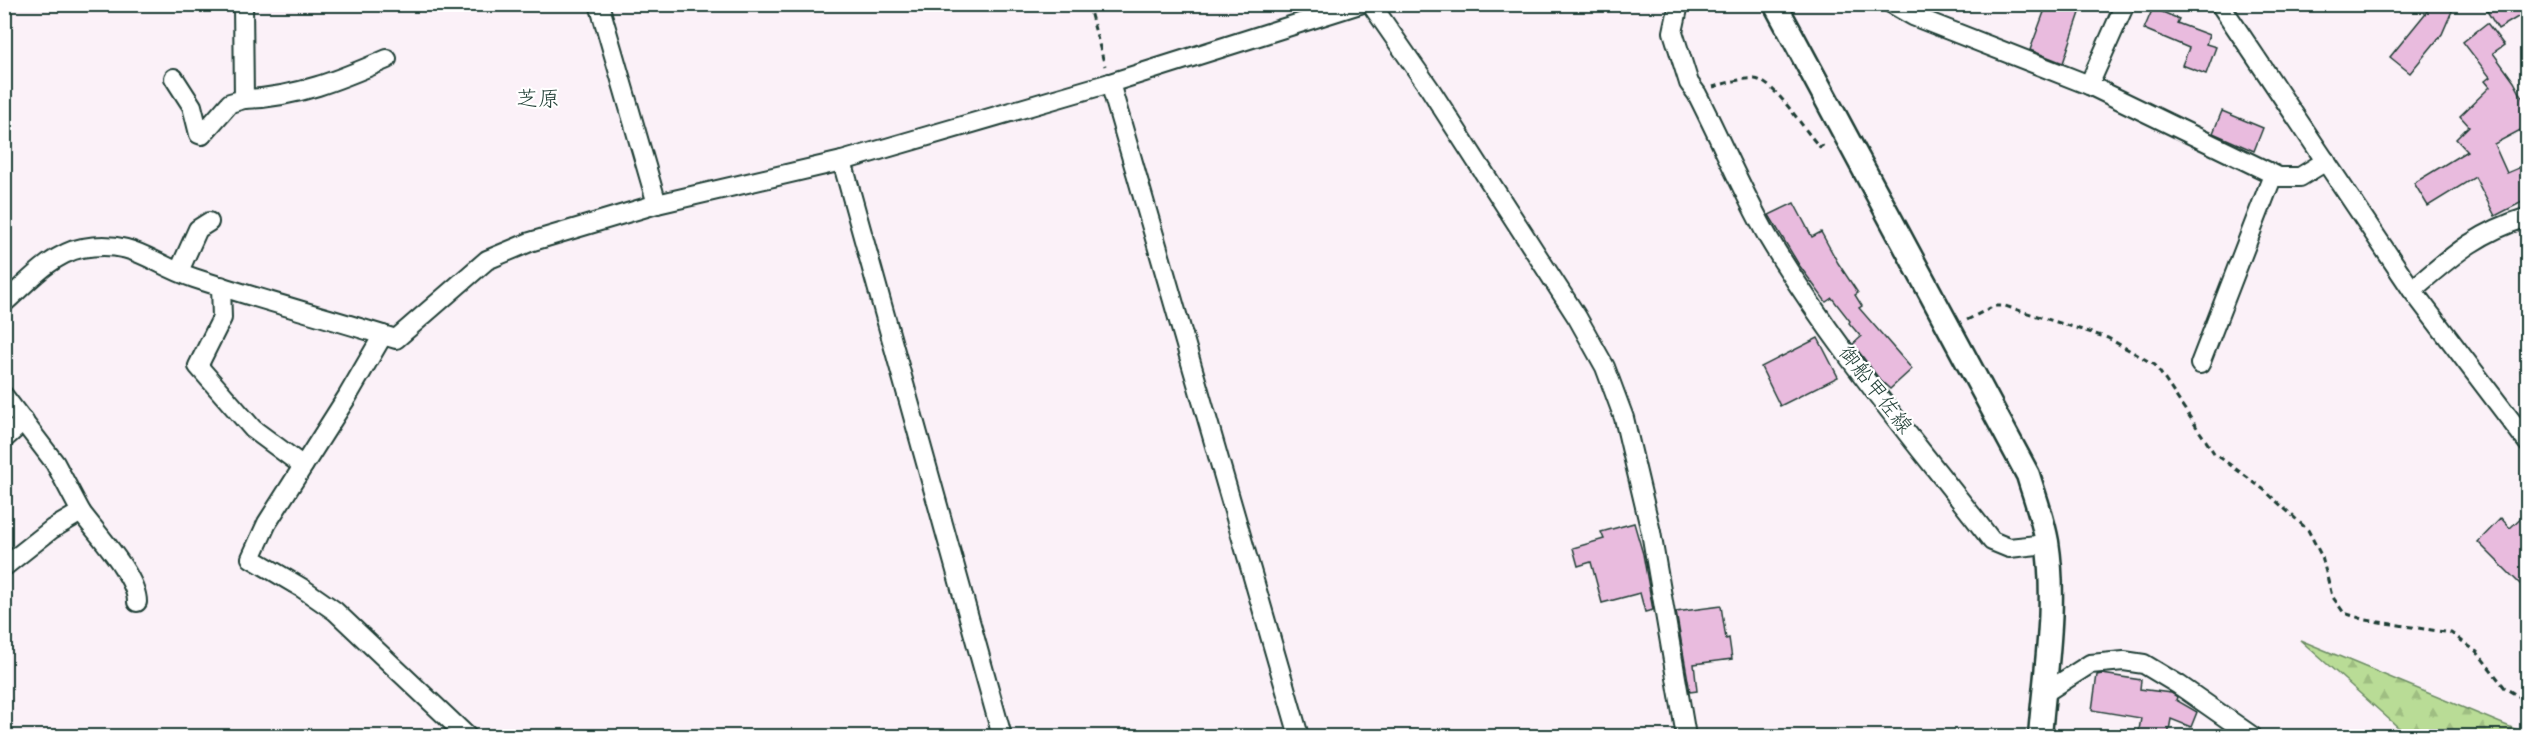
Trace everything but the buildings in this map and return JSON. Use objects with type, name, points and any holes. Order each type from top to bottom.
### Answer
[{"type":"main road","points":[[1775,4],[2028,475],[2042,516],[2047,544],[2050,628],[2040,736]]},
{"type":"street","points":[[243,4],[244,99]]},
{"type":"street","points":[[599,4],[657,204]]},
{"type":"street","points":[[4,303],[60,255],[80,249],[108,246],[136,250],[179,271],[221,286],[396,339],[487,260],[530,242],[657,204],[842,161],[1110,82],[1360,4]]},
{"type":"street","points":[[1371,4],[1430,89],[1577,318],[1605,367],[1623,418],[1650,532],[1686,736]]},
{"type":"street","name":"御船甲佐線","points":[[1679,4],[1673,32],[1689,83],[1697,94],[1768,236],[1840,345],[1992,541],[2009,548],[2047,544]]},
{"type":"street","points":[[1892,4],[1913,16],[2089,85],[2273,175],[2300,177],[2326,161]]},
{"type":"street","points":[[2089,85],[2125,4]]},
{"type":"street","points":[[2220,4],[2412,290],[2528,443]]},
{"type":"street","points":[[174,78],[192,106],[199,134],[202,135],[230,103],[244,99],[270,99],[330,83],[387,59]]},
{"type":"street","points":[[1110,82],[1299,736]]},
{"type":"street","points":[[842,161],[1002,736]]},
{"type":"street","points":[[2200,364],[2273,175]]},
{"type":"street","points":[[2412,290],[2465,244],[2506,224],[2528,217]]},
{"type":"street","points":[[179,271],[198,229],[209,222]]},
{"type":"street","points":[[221,286],[222,318],[198,366],[253,429],[303,466]]},
{"type":"street","points":[[384,335],[347,398],[267,523],[252,558],[302,588],[334,611],[467,736]]},
{"type":"street","points":[[4,396],[55,463],[81,512],[128,576],[137,592],[137,602]]},
{"type":"street","points":[[4,439],[24,421]]},
{"type":"street","points":[[4,567],[52,529],[81,512]]},
{"type":"street","points":[[2043,694],[2090,663],[2124,660],[2144,664],[2179,685],[2252,736]]},
{"type":"path","points":[[1088,4],[1110,82]]},
{"type":"path","points":[[1697,94],[1721,84],[1755,79],[1775,90],[1806,133],[1820,147],[1843,131]]},
{"type":"path","points":[[1950,329],[1994,306],[2005,306],[2108,338],[2155,365],[2214,453],[2263,489],[2308,530],[2322,557],[2332,596],[2344,613],[2366,620],[2451,633],[2477,652],[2505,688],[2528,702]]},
{"type":"green space","points":[[2300,640],[2527,734],[2527,736],[2408,736]]},
{"type":"district","name":"芝原","points":[[538,100]]}]
